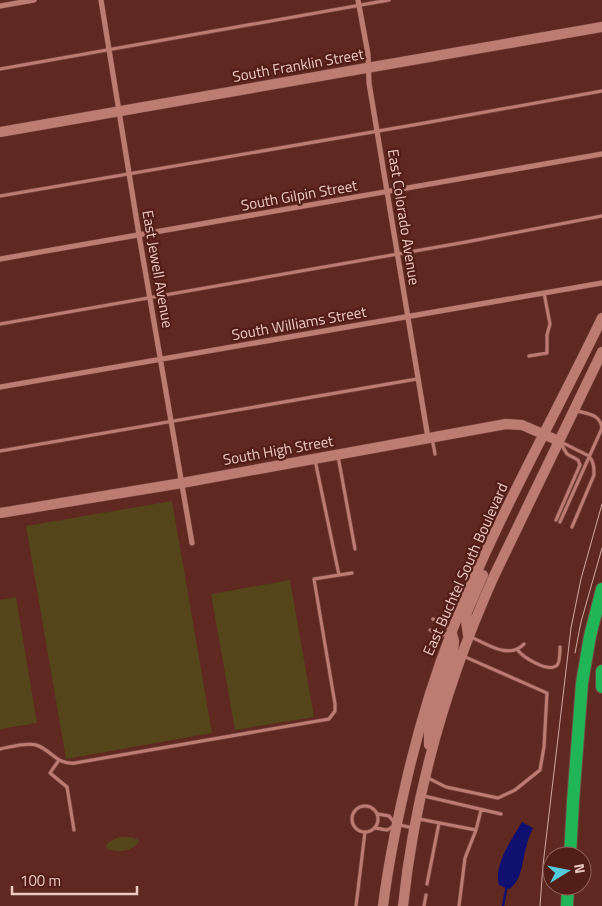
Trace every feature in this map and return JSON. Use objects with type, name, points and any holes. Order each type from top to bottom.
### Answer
[{"type":"highway","points":[[571,846],[582,683],[590,636],[602,590]]},
{"type":"highway","points":[[602,671],[602,687]]},
{"type":"street","points":[[0,6],[34,0]]},
{"type":"street","name":"East Jewell Avenue","points":[[101,0],[192,543]]},
{"type":"street","name":"East Colorado Avenue","points":[[359,3],[368,54],[369,83],[417,379],[430,438]]},
{"type":"street","name":"South Franklin Street","points":[[0,132],[602,27]]},
{"type":"street","name":"South Gilpin Street","points":[[0,259],[602,154]]},
{"type":"street","name":"South Williams Street","points":[[0,387],[602,283]]},
{"type":"street","name":"East Buchtel South Boulevard","points":[[383,906],[387,876],[410,765],[427,701],[451,632],[486,553],[602,318]]},
{"type":"street","name":"East Buchtel South Boulevard","points":[[404,906],[420,795],[441,715],[461,654],[494,576],[602,352]]},
{"type":"street","name":"South High Street","points":[[0,513],[182,483],[510,424],[522,425],[559,441]]},
{"type":"street","points":[[468,636],[467,612],[483,574],[486,553]]},
{"type":"street","points":[[430,756],[429,727],[452,655],[454,641],[451,632]]},
{"type":"lane","points":[[0,69],[359,3],[389,0]]},
{"type":"lane","points":[[0,196],[602,91]]},
{"type":"lane","points":[[0,324],[466,242],[602,216]]},
{"type":"lane","points":[[529,356],[547,353],[547,334],[550,324],[544,293]]},
{"type":"lane","points":[[0,451],[417,379]]},
{"type":"lane","points":[[559,441],[567,454],[578,460],[580,465],[558,521],[602,428],[601,421],[594,415],[574,410]]},
{"type":"lane","points":[[430,438],[435,454]]},
{"type":"lane","points":[[559,441],[590,456],[594,463],[594,475],[572,527]]},
{"type":"lane","points":[[338,455],[355,549]]},
{"type":"lane","points":[[315,459],[339,575]]},
{"type":"lane","points":[[0,749],[35,744],[59,760],[69,764],[80,763],[329,719],[334,711],[335,704],[314,579],[352,573]]},
{"type":"lane","points":[[430,630],[442,635],[451,632],[446,626],[433,619]]},
{"type":"lane","points":[[468,636],[504,651],[517,649],[524,644]]},
{"type":"lane","points":[[517,649],[526,658],[541,666],[554,667],[558,663],[560,647]]},
{"type":"lane","points":[[425,777],[446,787],[498,798],[515,790],[540,770],[544,747],[547,693],[461,654]]},
{"type":"lane","points":[[59,760],[50,773],[67,787],[74,830]]},
{"type":"lane","points":[[420,795],[501,814]]},
{"type":"lane","points":[[363,806],[375,809],[379,821],[375,828],[365,832],[358,830],[352,823],[355,810],[363,806]]},
{"type":"lane","points":[[458,906],[465,858],[476,830],[481,810]]},
{"type":"lane","points":[[378,814],[389,816],[397,824]]},
{"type":"lane","points":[[375,828],[387,830],[397,824],[439,823],[476,830]]},
{"type":"lane","points":[[428,884],[439,823]]},
{"type":"lane","points":[[356,906],[365,832]]},
{"type":"lane","points":[[424,906],[426,895]]},
{"type":"shaded area","points":[[172,501],[212,733],[66,759],[26,526]]},
{"type":"shaded area","points":[[290,580],[314,717],[235,730],[211,594]]},
{"type":"shaded area","points":[[16,597],[37,723],[0,729],[0,600]]},
{"type":"shaded area","points":[[522,822],[533,828],[527,843],[519,876],[509,889],[499,885],[499,869],[504,852]]},
{"type":"shaded area","points":[[120,837],[131,837],[139,840],[139,842],[132,848],[124,851],[107,849],[106,846],[109,843]]},
{"type":"waterway","points":[[503,906],[507,885]]},
{"type":"tram line","points":[[540,906],[543,865],[571,628],[581,579],[602,504]]},
{"type":"tram line","points":[[575,653],[581,622],[602,548]]}]
